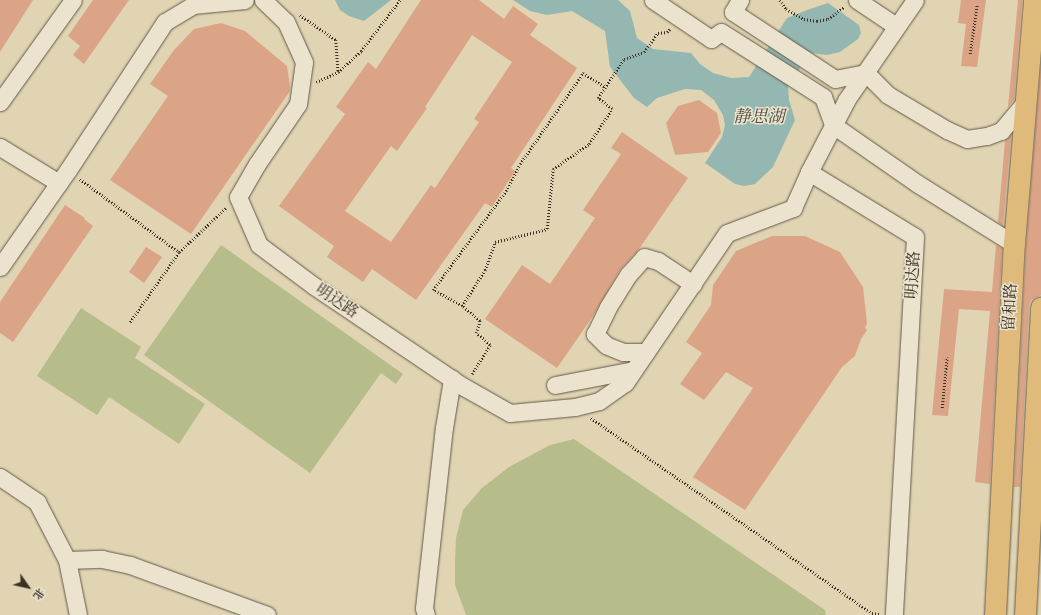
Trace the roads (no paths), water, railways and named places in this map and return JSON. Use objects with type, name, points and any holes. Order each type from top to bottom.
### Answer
[{"type":"main road","name":"留和路","points":[[995,615],[1014,244],[1034,0]]},
{"type":"main road","name":"留和路","points":[[1024,615],[1041,307]]},
{"type":"street","points":[[0,102],[73,0]]},
{"type":"street","points":[[0,267],[63,177],[165,22],[193,6],[245,0]]},
{"type":"street","name":"明达路","points":[[263,0],[286,22],[304,62],[298,104],[257,164],[238,196],[260,245],[314,286],[458,383],[510,412],[575,407],[599,401],[625,383],[727,233],[792,208],[809,172],[915,237],[889,615]]},
{"type":"street","points":[[653,0],[711,39],[721,32],[823,97],[833,125],[918,184],[1014,244]]},
{"type":"street","points":[[740,0],[733,12],[835,79],[866,73]]},
{"type":"street","points":[[809,172],[847,99],[915,0]]},
{"type":"street","points":[[852,2],[896,26]]},
{"type":"street","points":[[866,73],[888,95],[947,130],[967,139],[987,136],[1001,131],[1025,102]]},
{"type":"street","points":[[0,146],[63,177]]},
{"type":"street","points":[[646,352],[623,352],[606,345],[595,334],[608,307],[628,275],[644,257],[658,260],[692,284]]},
{"type":"street","points":[[555,385],[634,370]]},
{"type":"street","points":[[426,615],[424,608],[443,436],[458,383]]},
{"type":"street","points":[[0,477],[37,502],[67,560],[78,615]]},
{"type":"street","points":[[67,560],[102,559],[130,565],[268,615]]},
{"type":"water","points":[[335,0],[391,0],[364,21],[349,16],[340,10]]},
{"type":"water","name":"静思湖","points":[[513,0],[618,0],[630,11],[637,38],[653,49],[691,53],[700,64],[713,73],[731,78],[749,77],[787,18],[807,10],[828,3],[859,25],[861,33],[858,39],[840,52],[827,55],[811,53],[788,85],[789,100],[795,120],[773,167],[755,184],[744,186],[735,184],[705,163],[722,137],[725,125],[723,115],[714,100],[701,90],[685,89],[657,98],[647,107],[634,98],[610,67],[605,31],[572,11],[547,15],[530,11]]}]
